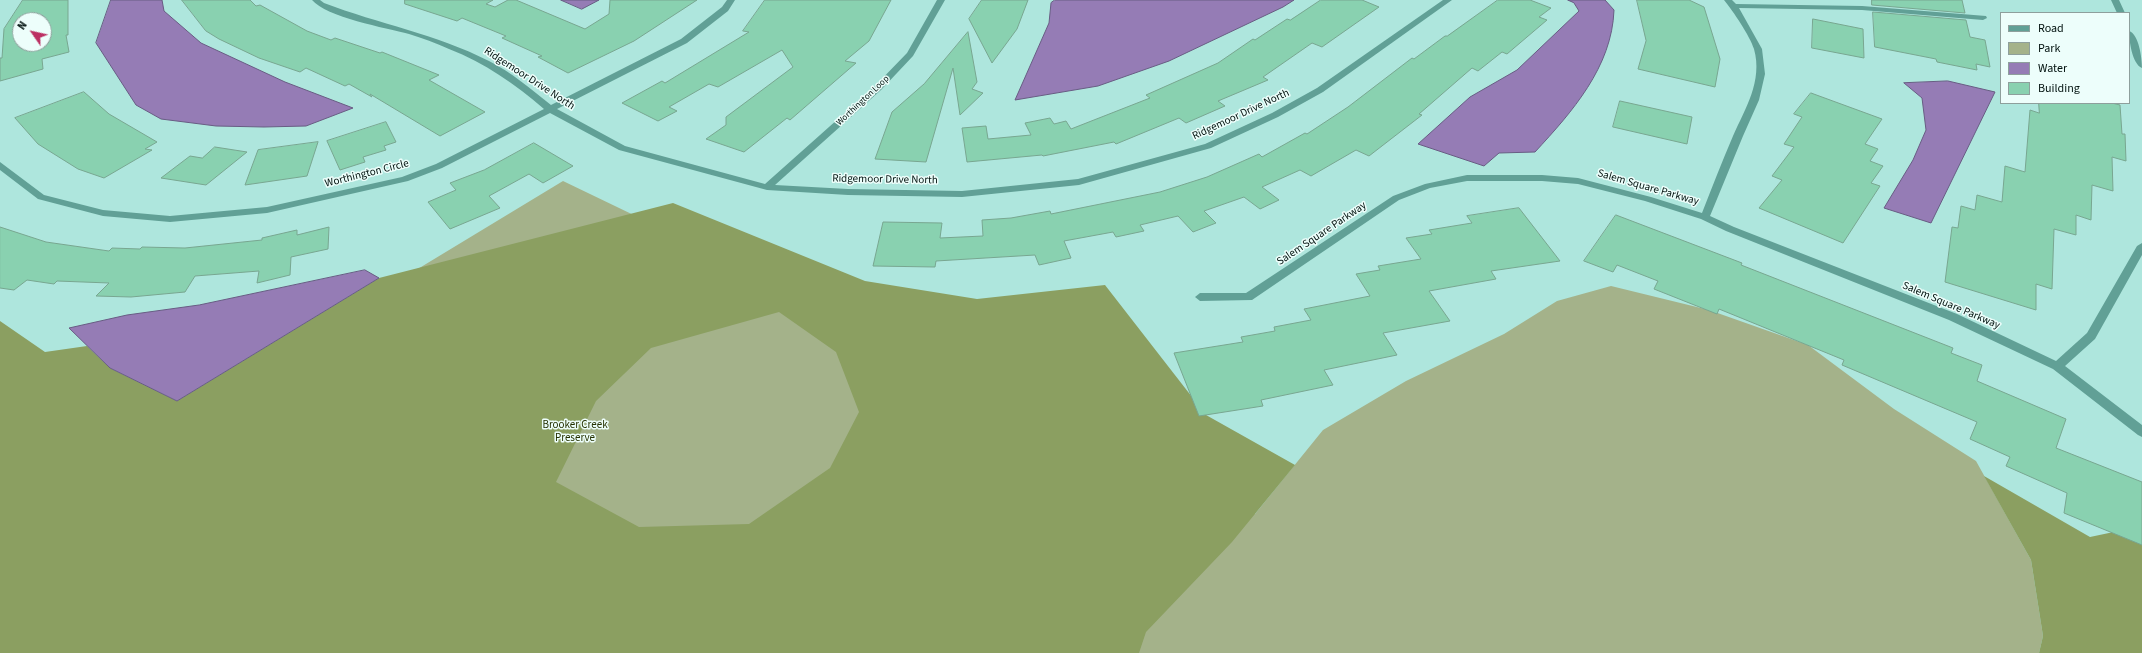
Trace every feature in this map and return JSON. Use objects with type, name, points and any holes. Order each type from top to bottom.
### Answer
[{"type":"street","name":"Ridgemoor Drive North","points":[[316,0],[321,5],[352,17],[413,33],[452,47],[487,63],[521,85],[551,110],[622,148],[767,186],[848,192],[962,194],[1079,182],[1208,146],[1275,115],[1320,90],[1448,0]]},
{"type":"street","name":"Worthington Circle","points":[[0,165],[41,197],[103,213],[170,219],[267,210],[405,179],[439,166],[684,42],[725,9],[731,0]]},
{"type":"street","name":"Worthington Loop","points":[[767,186],[878,88],[910,54],[941,0]]},
{"type":"street","points":[[2115,0],[2121,12]]},
{"type":"street","points":[[1731,3],[1862,8],[1983,18]]},
{"type":"street","points":[[1705,217],[1755,100],[1761,74],[1758,49],[1731,3]]},
{"type":"street","points":[[2130,35],[2142,65]]},
{"type":"street","name":"Salem Square Parkway","points":[[1200,297],[1248,297],[1396,198],[1428,186],[1467,178],[1542,178],[1578,181],[1648,198],[1705,217],[1730,229],[1953,317],[2057,366],[2142,432]]},
{"type":"street","points":[[2057,366],[2091,336],[2142,246]]},
{"type":"green space","name":"Brooker Creek Preserve","points":[[563,181],[1255,514],[1323,430],[1406,381],[1504,334],[1557,301],[1611,286],[1709,310],[1808,345],[1894,409],[1976,461],[2031,560],[2043,636],[2039,653],[0,653],[0,522]]},
{"type":"green space","name":"Brooker Creek Preserve","points":[[673,203],[865,281],[977,299],[1105,285],[1206,415],[1295,465],[1232,542],[1146,632],[1139,653],[0,653],[0,321],[45,352],[87,346],[110,368],[177,401],[379,278]],"holes":[[[779,312],[836,352],[859,412],[830,468],[749,524],[639,527],[556,482],[596,401],[651,348]]]},
{"type":"green space","points":[[1984,476],[2090,537],[2142,526],[2142,653],[2039,653],[2043,636],[2031,560]]},
{"type":"water","points":[[111,0],[162,0],[164,11],[201,43],[285,82],[353,108],[306,126],[216,126],[161,119],[136,105],[96,43]]},
{"type":"water","points":[[561,0],[599,0],[582,9]]},
{"type":"water","points":[[1055,0],[1294,0],[1283,7],[1169,61],[1098,86],[1015,100],[1049,23],[1051,3]]},
{"type":"water","points":[[1568,0],[1605,0],[1614,10],[1612,31],[1606,51],[1588,87],[1563,121],[1535,152],[1499,153],[1484,166],[1418,144],[1470,97],[1517,70],[1579,11],[1574,3]]},
{"type":"water","points":[[1948,81],[1995,92],[1931,223],[1884,208],[1913,160],[1926,130],[1922,98],[1904,83]]},
{"type":"water","points":[[365,270],[379,278],[177,401],[110,368],[69,328],[127,315],[199,305]]},
{"type":"building","points":[[23,0],[68,0],[68,35],[66,35],[69,52],[42,59],[43,69],[0,81],[0,58],[2,58],[4,29],[12,17],[12,52],[52,52],[52,12],[15,12]]},
{"type":"building","points":[[182,0],[250,0],[256,6],[260,5],[307,31],[331,40],[335,38],[380,53],[382,52],[439,75],[429,80],[485,112],[440,136],[370,94],[372,97],[349,84],[345,86],[306,68],[300,72],[259,58],[219,39],[206,31]]},
{"type":"building","points":[[405,0],[493,0],[486,4],[495,7],[508,0],[516,0],[585,29],[609,14],[610,0],[697,0],[634,41],[568,73],[538,57],[542,56],[502,38],[506,36],[462,18],[457,21],[405,4]]},
{"type":"building","points":[[765,0],[891,0],[869,41],[845,61],[856,63],[790,120],[787,118],[744,152],[706,139],[726,125],[726,117],[793,67],[782,50],[718,87],[709,84],[669,107],[677,111],[658,121],[622,103],[662,81],[665,83],[749,32],[743,31]]},
{"type":"building","points":[[982,0],[1028,0],[1017,29],[992,63],[969,19]]},
{"type":"building","points":[[1321,0],[1362,0],[1379,7],[1322,47],[1312,43],[1263,77],[1268,80],[1218,101],[1225,106],[1186,123],[1179,118],[1116,144],[1114,142],[1043,156],[967,162],[962,128],[986,126],[988,139],[1031,135],[1025,123],[1050,118],[1054,124],[1066,121],[1071,129],[1150,98],[1146,95],[1218,63],[1253,39],[1255,40],[1287,19],[1290,20]]},
{"type":"building","points":[[1498,0],[1530,0],[1551,8],[1539,17],[1547,20],[1507,54],[1502,52],[1478,71],[1472,68],[1419,114],[1422,115],[1369,156],[1356,150],[1311,176],[1300,170],[1262,187],[1279,200],[1260,209],[1244,197],[1204,211],[1216,223],[1193,232],[1178,216],[1140,225],[1144,231],[1116,237],[1113,232],[1064,241],[1071,258],[1039,265],[1035,255],[936,261],[935,267],[873,266],[883,222],[942,223],[940,238],[983,236],[982,220],[1011,218],[1050,211],[1051,214],[1160,192],[1207,177],[1259,154],[1262,157],[1305,133],[1307,134],[1348,107],[1412,58],[1414,59]]},
{"type":"building","points":[[1637,0],[1689,0],[1704,7],[1720,59],[1715,87],[1638,69],[1646,41]]},
{"type":"building","points":[[1872,0],[1962,0],[1965,13],[1872,5]]},
{"type":"building","points":[[1873,12],[1966,20],[1970,37],[1985,40],[1990,67],[1976,64],[1977,70],[1937,62],[1936,59],[1875,47]]},
{"type":"building","points":[[1813,19],[1863,29],[1864,58],[1812,48]]},
{"type":"building","points":[[968,32],[977,82],[972,89],[983,93],[960,115],[953,68],[926,162],[875,159],[892,112],[924,84]]},
{"type":"building","points":[[84,92],[109,114],[157,142],[145,149],[152,150],[104,178],[78,169],[38,144],[15,118]]},
{"type":"building","points":[[1811,93],[1882,119],[1865,144],[1878,149],[1870,161],[1883,166],[1871,183],[1880,186],[1843,243],[1759,208],[1782,180],[1772,176],[1794,147],[1784,144],[1802,117],[1794,114]]},
{"type":"building","points":[[1620,101],[1692,117],[1687,144],[1613,127]]},
{"type":"building","points":[[2039,104],[2120,105],[2122,134],[2125,134],[2126,161],[2112,157],[2113,191],[2092,185],[2091,220],[2076,215],[2076,235],[2054,229],[2052,289],[2036,284],[2036,310],[1945,282],[1952,227],[1958,228],[1961,206],[1975,210],[1977,195],[2002,202],[2005,166],[2025,172],[2030,110],[2039,113]]},
{"type":"building","points":[[386,122],[396,142],[384,146],[386,150],[363,157],[365,162],[340,170],[327,141]]},
{"type":"building","points":[[318,142],[307,176],[245,185],[258,150]]},
{"type":"building","points":[[534,143],[573,166],[543,183],[529,174],[489,196],[500,208],[450,229],[428,202],[456,190],[450,183],[484,170]]},
{"type":"building","points":[[215,147],[247,152],[206,185],[161,178],[190,156],[202,158]]},
{"type":"building","points":[[1519,208],[1560,261],[1491,271],[1496,279],[1429,291],[1450,321],[1383,333],[1397,355],[1324,370],[1333,385],[1261,400],[1263,406],[1199,416],[1174,353],[1243,342],[1241,337],[1275,331],[1274,327],[1311,320],[1304,309],[1370,296],[1356,274],[1380,270],[1378,266],[1421,259],[1406,238],[1432,234],[1429,230],[1472,223],[1467,216]]},
{"type":"building","points":[[1616,215],[1742,263],[1741,265],[1953,348],[1951,353],[1982,365],[1977,381],[2066,419],[2056,448],[2142,482],[2142,545],[2064,513],[2067,493],[2006,466],[2010,457],[1970,439],[1977,422],[1842,365],[1844,360],[1719,309],[1717,314],[1654,289],[1658,281],[1617,265],[1613,272],[1584,261]]},
{"type":"building","points":[[0,227],[46,242],[109,251],[112,248],[185,248],[262,240],[262,238],[297,230],[297,235],[329,227],[328,249],[291,257],[290,275],[257,283],[259,271],[195,276],[185,292],[131,297],[96,296],[109,283],[57,281],[54,284],[27,280],[14,290],[0,288]]}]
